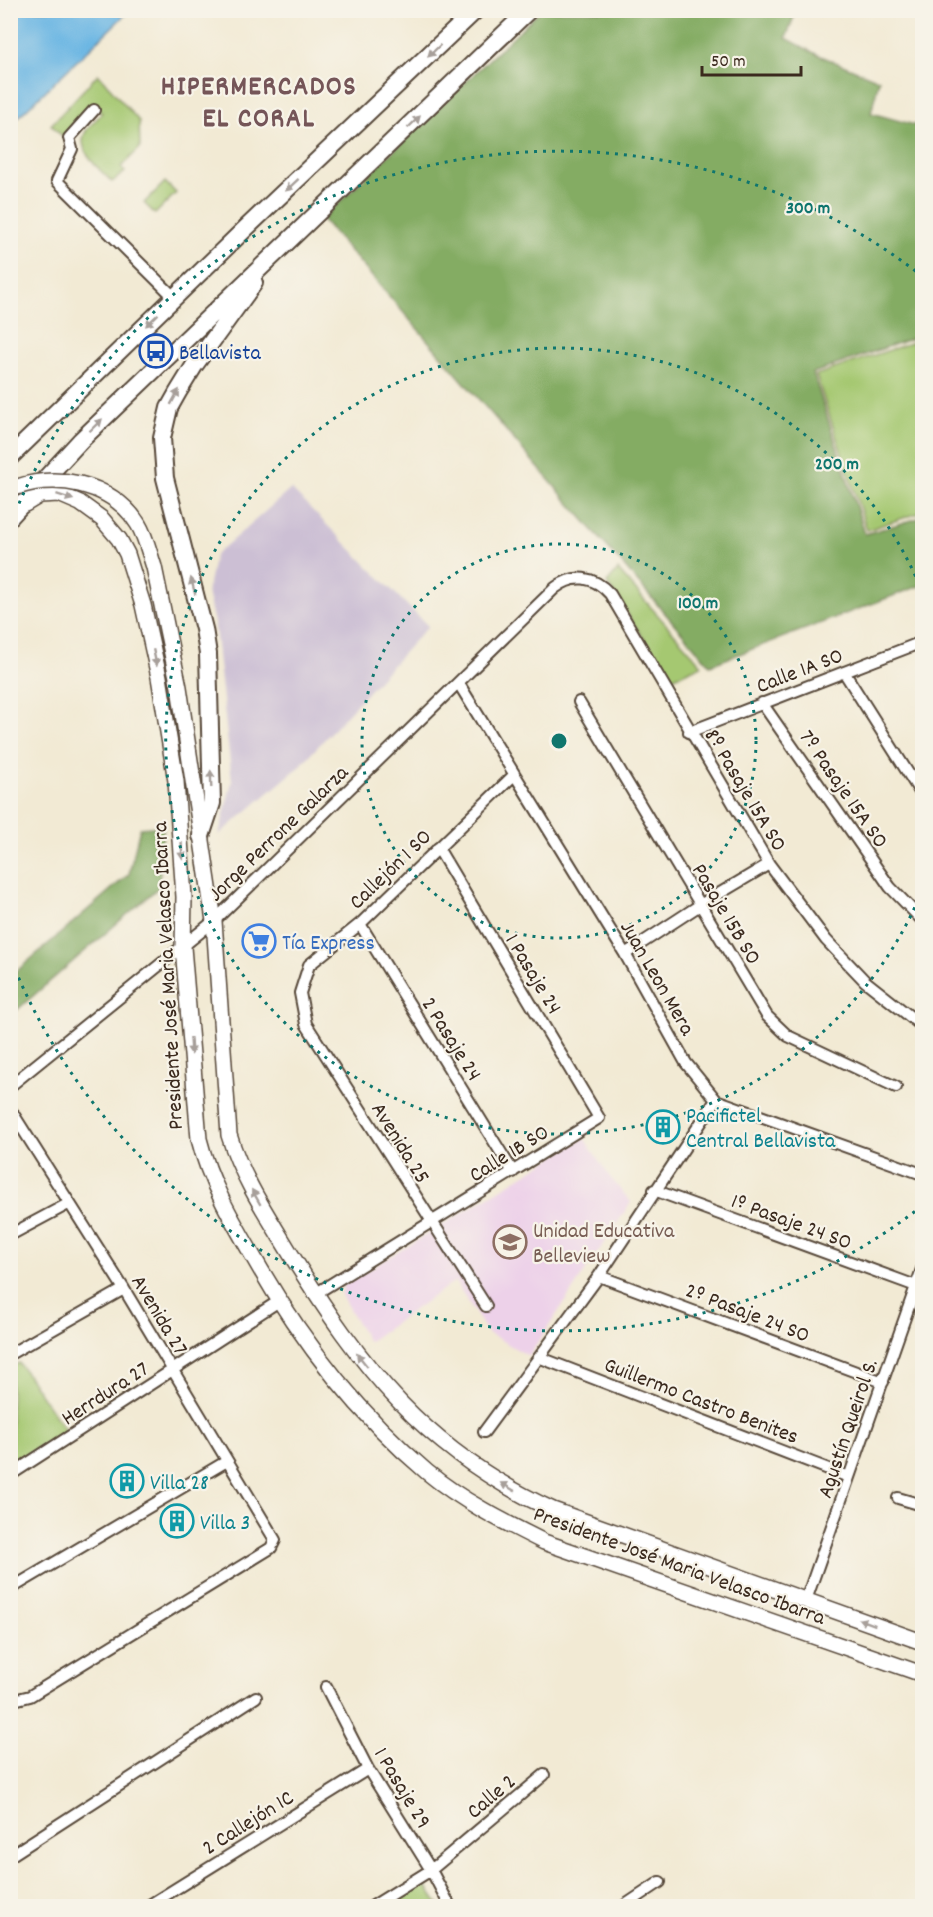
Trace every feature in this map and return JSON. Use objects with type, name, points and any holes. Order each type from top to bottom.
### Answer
[{"type":"main road","points":[[10,457],[476,10]]},
{"type":"main road","points":[[12,515],[81,440],[530,10]]},
{"type":"main road","points":[[201,836],[212,803],[208,654],[204,629],[165,478],[162,438],[169,408],[194,366],[277,250]]},
{"type":"main road","name":"Presidente José Maria Velasco Ibarra","points":[[10,490],[34,481],[58,480],[79,483],[103,493],[124,508],[138,524],[154,567],[179,687],[214,921],[229,1136],[238,1164],[315,1294],[385,1388],[438,1441],[474,1467],[553,1510],[922,1642]]},
{"type":"main road","name":"Presidente José Maria Velasco Ibarra","points":[[12,515],[30,499],[40,495],[68,497],[92,510],[111,528],[134,571],[159,677],[176,781],[184,897],[183,947],[196,1111],[206,1169],[229,1215],[279,1301],[319,1359],[371,1421],[428,1473],[480,1508],[544,1542],[922,1674]]},
{"type":"street","points":[[94,110],[69,138],[72,149],[57,181],[175,298]]},
{"type":"street","name":"8º Pasaje 15A SO","points":[[555,588],[562,582],[579,578],[589,579],[603,586],[769,864],[826,940],[865,981],[922,1026]]},
{"type":"street","name":"Jorge Perrone Galarza","points":[[10,1086],[214,921],[555,588]]},
{"type":"street","points":[[919,643],[922,655]]},
{"type":"street","name":"Calle 1A SO","points":[[689,732],[919,643]]},
{"type":"street","points":[[844,672],[922,795]]},
{"type":"street","name":"Juan Leon Mera","points":[[459,684],[626,954],[686,1063],[716,1100]]},
{"type":"street","name":"Pasaje 15B SO","points":[[579,702],[767,1016],[788,1036],[896,1087]]},
{"type":"street","name":"7º Pasaje 15A SO","points":[[762,704],[890,887],[922,920]]},
{"type":"street","name":"Callejón 1 SO","points":[[300,993],[309,965],[360,924],[514,775]]},
{"type":"street","name":"1 Pasaje 24","points":[[438,848],[599,1118]]},
{"type":"street","points":[[626,954],[700,904],[769,864]]},
{"type":"street","name":"2 Pasaje 24","points":[[360,924],[513,1172]]},
{"type":"street","name":"Avenida 25","points":[[300,993],[306,1024],[430,1223],[486,1306]]},
{"type":"street","points":[[484,1432],[541,1358],[599,1276],[654,1190],[716,1100],[922,1174]]},
{"type":"street","name":"Avenida 27","points":[[10,1110],[124,1289],[275,1540],[271,1548],[30,1696],[10,1701]]},
{"type":"street","name":"Calle 1B SO","points":[[315,1294],[599,1118]]},
{"type":"street","name":"1º Pasaje 24 SO","points":[[654,1190],[916,1286]]},
{"type":"street","points":[[10,1235],[68,1204]]},
{"type":"street","name":"Agustín Queirol S.","points":[[806,1600],[922,1269]]},
{"type":"street","name":"2º Pasaje 24 SO","points":[[599,1276],[883,1382]]},
{"type":"street","points":[[10,1354],[124,1289]]},
{"type":"street","name":"Herrdura 27","points":[[10,1475],[279,1301]]},
{"type":"street","name":"Guillermo Castro Benites","points":[[541,1358],[849,1477]]},
{"type":"street","points":[[10,1589],[227,1461]]},
{"type":"street","points":[[898,1498],[922,1505]]},
{"type":"street","name":"1 Pasaje 29","points":[[326,1688],[368,1769],[431,1870],[450,1906]]},
{"type":"street","points":[[10,1856],[256,1697]]},
{"type":"street","name":"2 Callejón 1C","points":[[148,1906],[368,1769]]},
{"type":"street","name":"Calle 2","points":[[373,1906],[431,1870],[544,1775]]},
{"type":"street","points":[[624,1906],[660,1881]]},
{"type":"shaded area","points":[[291,489],[428,626],[299,767],[219,835],[232,781],[215,627],[207,592],[215,555]]},
{"type":"shaded area","name":"Unidad Educativa Belleview","points":[[584,1138],[610,1177],[631,1202],[529,1356],[488,1333],[455,1281],[368,1342],[341,1295],[344,1285]]},
{"type":"green space","points":[[540,11],[796,11],[786,38],[816,54],[879,80],[871,113],[922,127],[922,335],[813,373],[865,534],[922,517],[922,585],[710,665],[322,219]]},
{"type":"green space","points":[[98,74],[139,121],[140,148],[121,167],[125,172],[112,182],[90,159],[83,145],[86,131],[102,113],[94,107],[64,138],[51,125]]},
{"type":"green space","points":[[165,182],[176,193],[155,214],[144,203]]},
{"type":"green space","points":[[922,339],[922,512],[867,530],[816,375]]},
{"type":"green space","points":[[618,570],[702,665],[670,679],[607,583]]},
{"type":"green space","points":[[163,826],[159,887],[11,1015],[11,976],[129,874],[140,828]]},
{"type":"green space","points":[[19,1363],[66,1431],[11,1464],[11,1366]]},
{"type":"green space","points":[[422,1880],[439,1906],[380,1906]]},
{"type":"water","points":[[11,10],[129,10],[129,11],[11,124]]},
{"type":"place","name":"Bellavista","points":[[156,351]]},
{"type":"place","name":"Tía Express","points":[[259,941]]},
{"type":"place","name":"Pacifictel Central Bellavista","points":[[663,1127]]},
{"type":"place","name":"Unidad Educativa Belleview","points":[[510,1242]]},
{"type":"place","name":"Villa 28","points":[[127,1481]]},
{"type":"place","name":"Villa 3","points":[[177,1521]]},
{"type":"district","name":"HIPERMERCADOS EL CORAL","points":[[259,100]]}]
